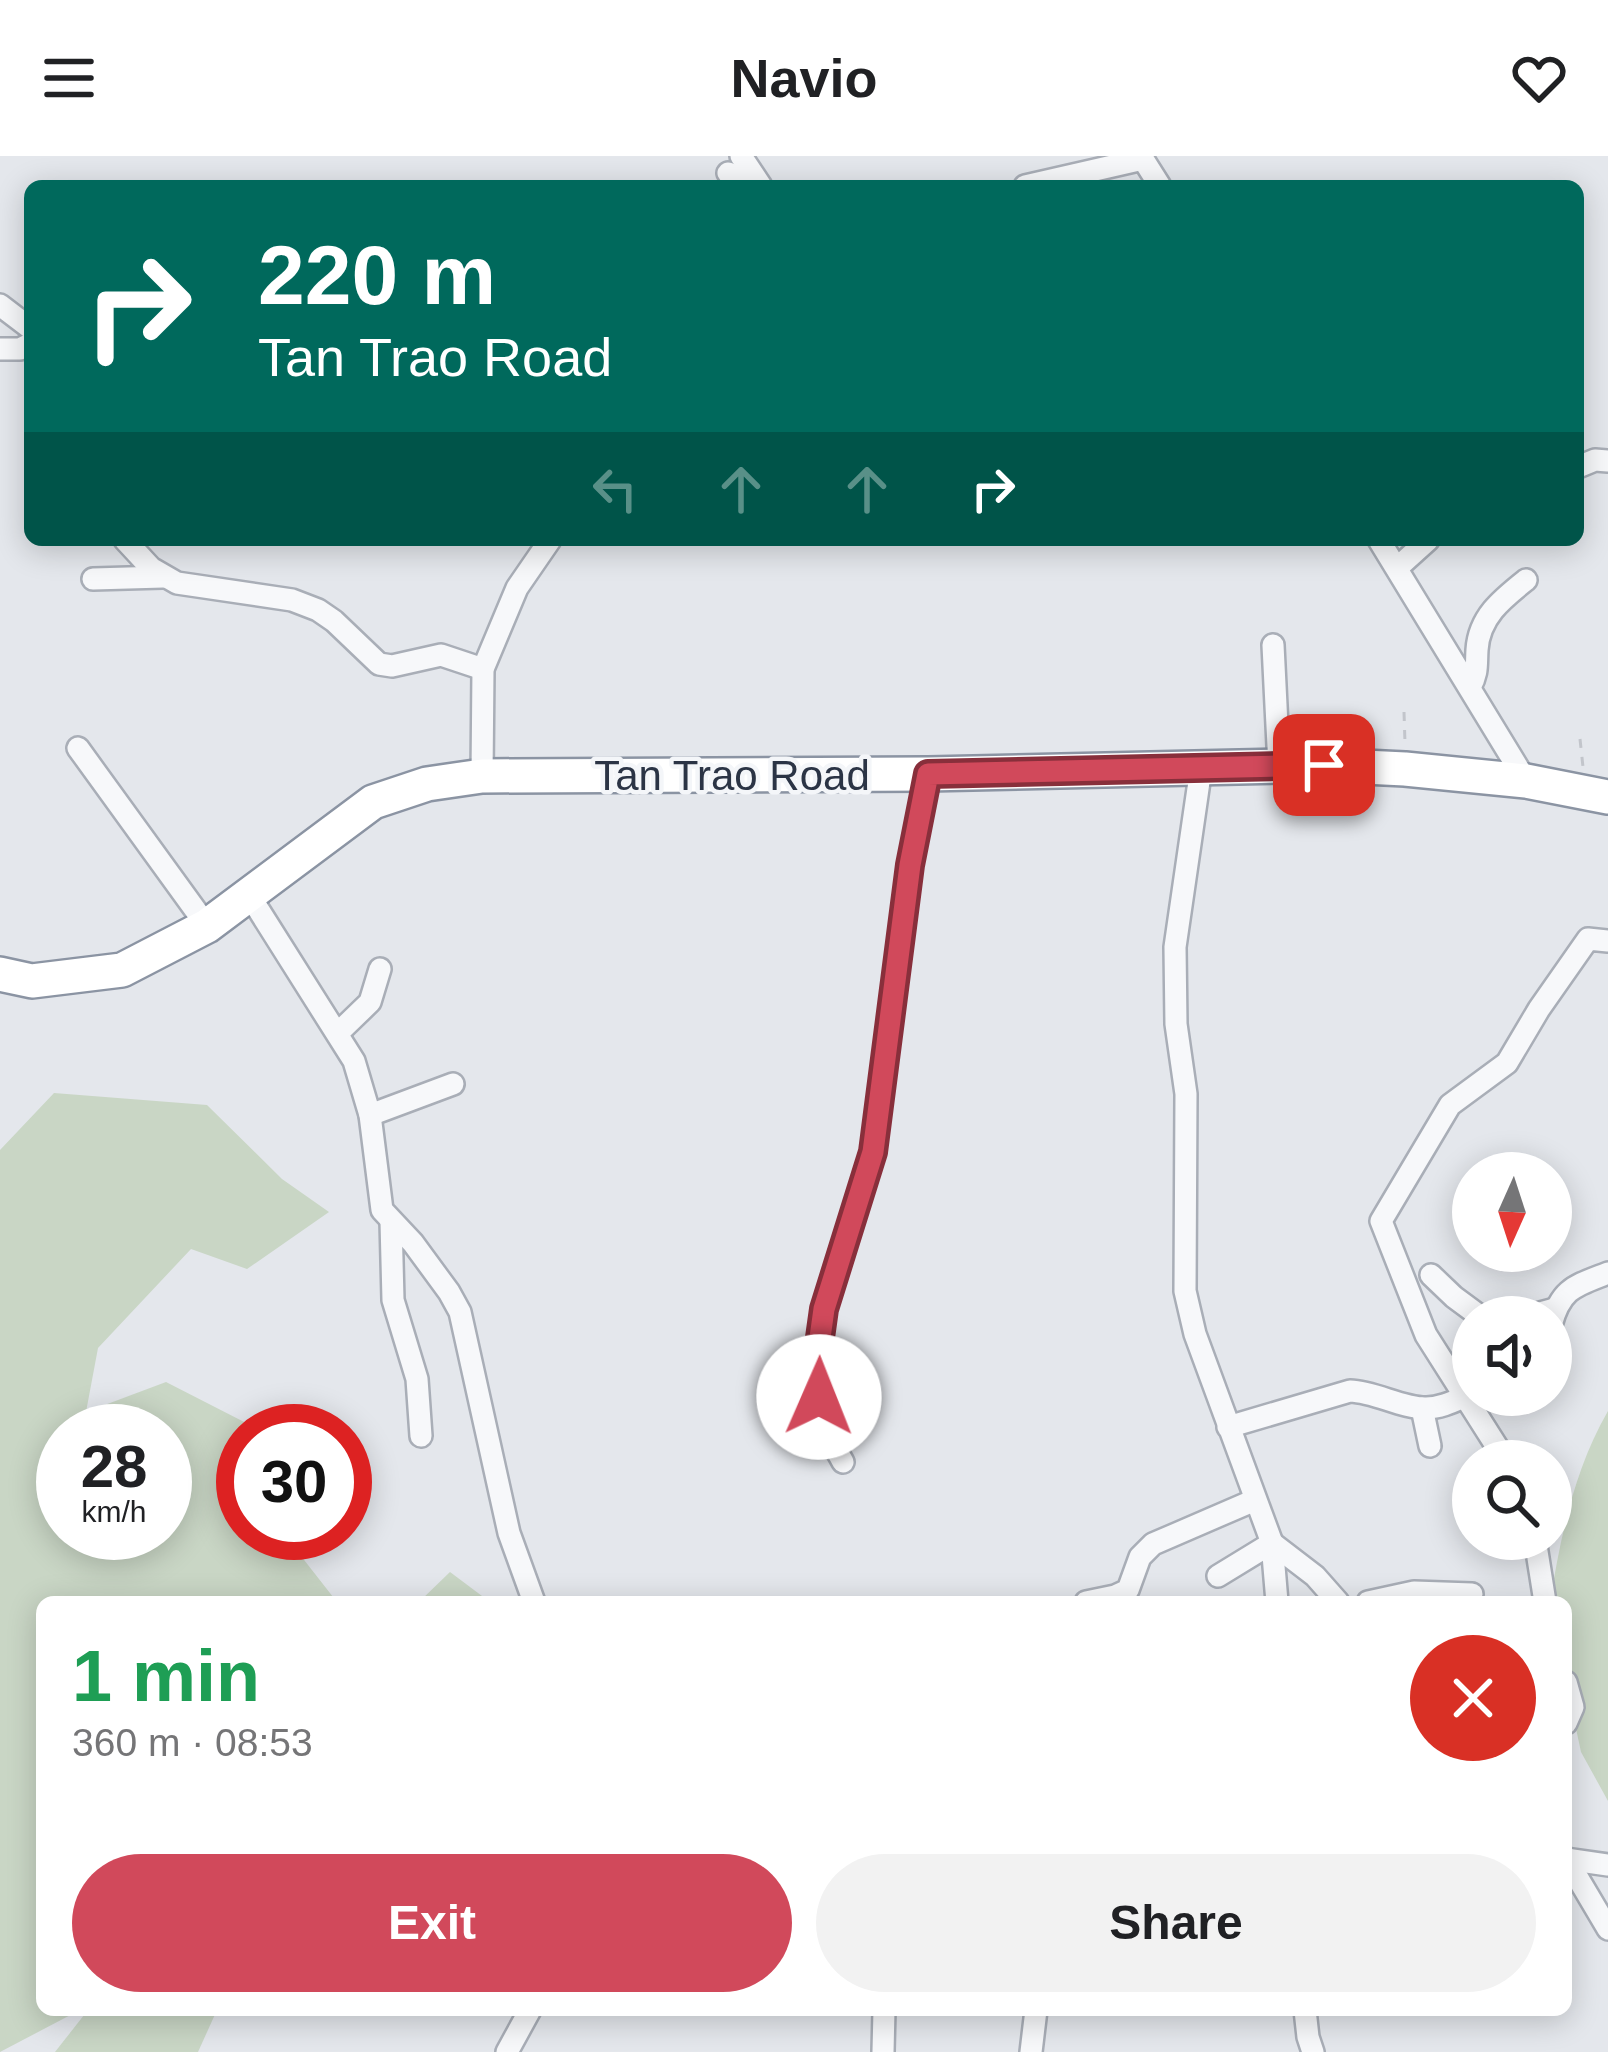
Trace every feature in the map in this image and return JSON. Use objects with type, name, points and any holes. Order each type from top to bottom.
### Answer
[{"type":"highway","name":"Tan Trao Road","points":[[0,974],[32,981],[122,970],[207,926],[373,802],[427,784],[482,776],[1279,766],[1405,769],[1526,781],[1608,797]]},
{"type":"street","points":[[1049,180],[1142,157]]},
{"type":"street","points":[[0,305],[24,323]]},
{"type":"street","points":[[130,546],[151,568],[177,583],[292,600],[318,610],[379,664],[441,655],[483,669]]},
{"type":"street","points":[[482,776],[483,669],[517,588],[546,546]]},
{"type":"street","points":[[1383,546],[1526,781]]},
{"type":"street","points":[[1396,568],[1422,546]]},
{"type":"street","points":[[93,579],[163,577]]},
{"type":"street","points":[[1470,687],[1488,615],[1526,580]]},
{"type":"street","points":[[1273,645],[1279,766]]},
{"type":"street","points":[[78,748],[207,926]]},
{"type":"street","points":[[1201,768],[1175,947],[1176,1024],[1186,1094],[1185,1291],[1195,1334],[1272,1543],[1276,1596]]},
{"type":"street","points":[[842,1462],[827,1435],[819,1397],[818,1352],[824,1309],[873,1152],[910,865],[928,774]]},
{"type":"street","points":[[248,893],[354,1061],[370,1114],[382,1210],[413,1243],[460,1312],[509,1534],[532,1596]]},
{"type":"street","points":[[1452,1371],[1426,1335],[1381,1221],[1450,1105],[1507,1063],[1588,939],[1608,941]]},
{"type":"street","points":[[338,1034],[370,1002],[380,969]]},
{"type":"street","points":[[370,1114],[453,1084]]},
{"type":"street","points":[[391,1221],[393,1300],[417,1379],[421,1436]]},
{"type":"street","points":[[1431,1274],[1452,1296]]},
{"type":"street","points":[[1567,1296],[1572,1288],[1608,1274]]},
{"type":"street","points":[[1228,1426],[1350,1391],[1422,1408],[1452,1401]]},
{"type":"street","points":[[1422,1408],[1430,1446]]},
{"type":"street","points":[[1114,1596],[1131,1586],[1140,1556],[1153,1544],[1256,1500]]},
{"type":"street","points":[[1218,1576],[1272,1543]]},
{"type":"street","points":[[1272,1543],[1333,1596]]},
{"type":"street","points":[[1538,1560],[1544,1596]]},
{"type":"street","points":[[1396,1596],[1472,1594]]},
{"type":"street","points":[[1572,1860],[1608,1865]]},
{"type":"street","points":[[1572,1869],[1608,1929]]},
{"type":"street","points":[[507,2052],[527,2016]]},
{"type":"street","points":[[884,2016],[884,2052]]},
{"type":"street","points":[[1031,2052],[1035,2016]]},
{"type":"street","points":[[1306,2016],[1313,2052]]},
{"type":"path","points":[[1404,712],[1405,769]]},
{"type":"green space","points":[[54,1093],[207,1105],[282,1179],[329,1212],[247,1269],[191,1249],[98,1348],[88,1404],[36,1404],[36,1560],[192,1560],[192,1404],[107,1404],[166,1382],[216,1408],[216,1560],[304,1560],[332,1596],[36,1596],[36,2016],[69,2016],[0,2052],[0,1150]]},
{"type":"green space","points":[[1608,1411],[1608,1801],[1581,1752],[1572,1710],[1572,1596],[1551,1596],[1558,1560],[1572,1560],[1572,1498]]},
{"type":"green space","points":[[450,1572],[482,1596],[425,1596]]},
{"type":"green space","points":[[83,2016],[214,2016],[198,2052],[55,2052]]},
{"type":"route","points":[[819,1397],[824,1309],[873,1152],[910,865],[928,774],[1324,765]]}]
